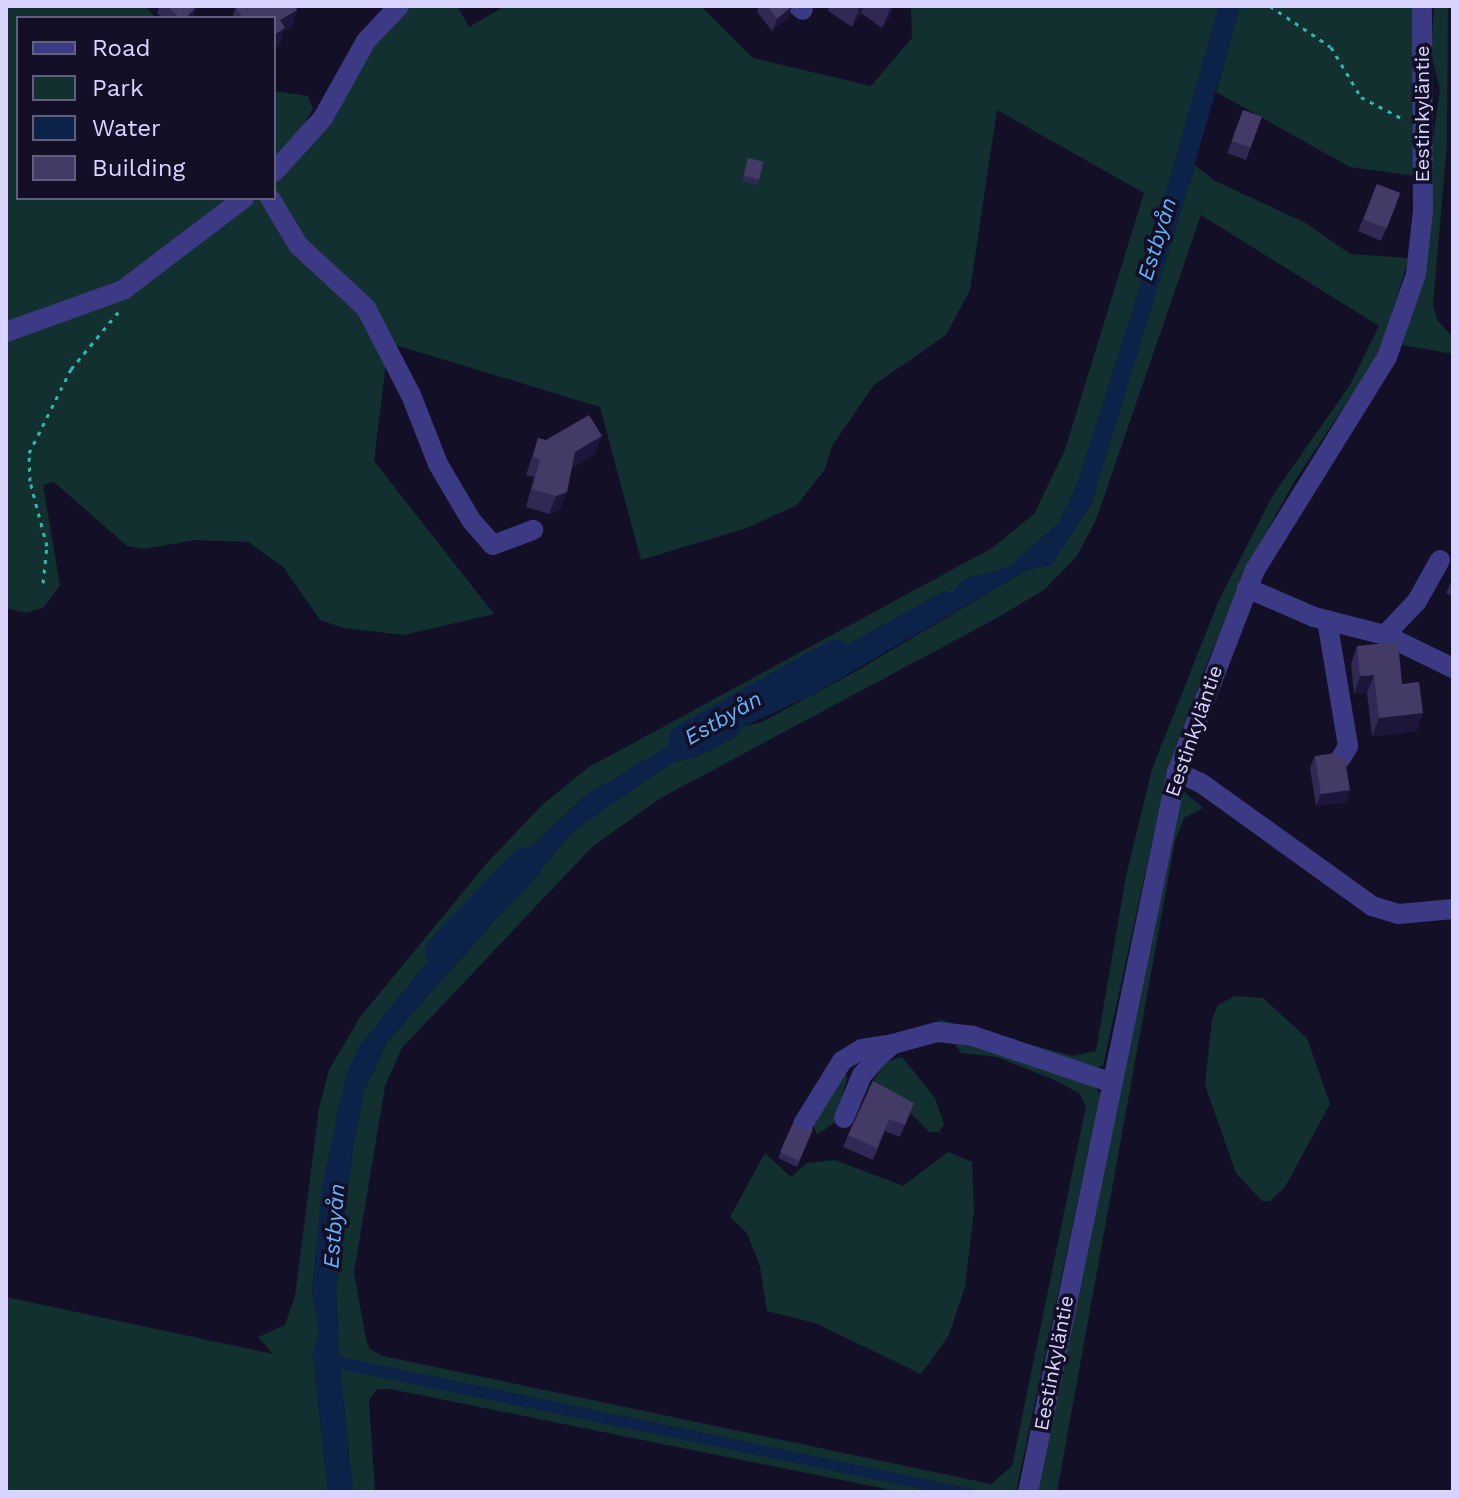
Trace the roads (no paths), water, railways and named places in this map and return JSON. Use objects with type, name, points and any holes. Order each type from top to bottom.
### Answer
[{"type":"street","points":[[276,170],[323,118],[366,41],[399,6]]},
{"type":"street","name":"Eestinkyläntie","points":[[1028,1492],[1110,1082],[1177,772],[1247,588],[1285,516],[1387,357],[1402,322],[1419,243],[1422,6]]},
{"type":"street","points":[[6,332],[123,290],[241,200]]},
{"type":"street","points":[[271,200],[298,245],[366,308],[411,395],[438,464],[471,520],[493,545],[533,530]]},
{"type":"street","points":[[1385,635],[1417,601],[1440,560]]},
{"type":"street","points":[[1247,588],[1327,620],[1385,635],[1453,668]]},
{"type":"street","points":[[1327,620],[1348,746],[1341,758]]},
{"type":"street","points":[[1177,772],[1201,783],[1372,906],[1399,914],[1453,909]]},
{"type":"street","points":[[803,1124],[842,1061],[862,1049],[937,1032],[973,1036],[1110,1082]]},
{"type":"street","points":[[844,1118],[862,1075],[893,1044]]},
{"type":"water","points":[[1219,6],[1240,6],[1185,198],[1091,504],[1051,565],[1027,570],[810,696],[742,727],[735,737],[699,756],[674,762],[575,830],[387,1042],[364,1091],[353,1147],[336,1288],[339,1357],[985,1492],[936,1492],[340,1369],[353,1492],[328,1492],[313,1354],[319,1332],[312,1290],[322,1187],[346,1075],[360,1046],[437,950],[489,903],[514,862],[585,796],[689,733],[763,702],[808,667],[945,591],[952,593],[965,579],[1010,567],[1059,522],[1078,482],[1134,306]]},
{"type":"waterway","name":"Estbyån","points":[[686,740],[835,657]]},
{"type":"waterway","name":"Estbyån","points":[[442,951],[525,865]]}]
